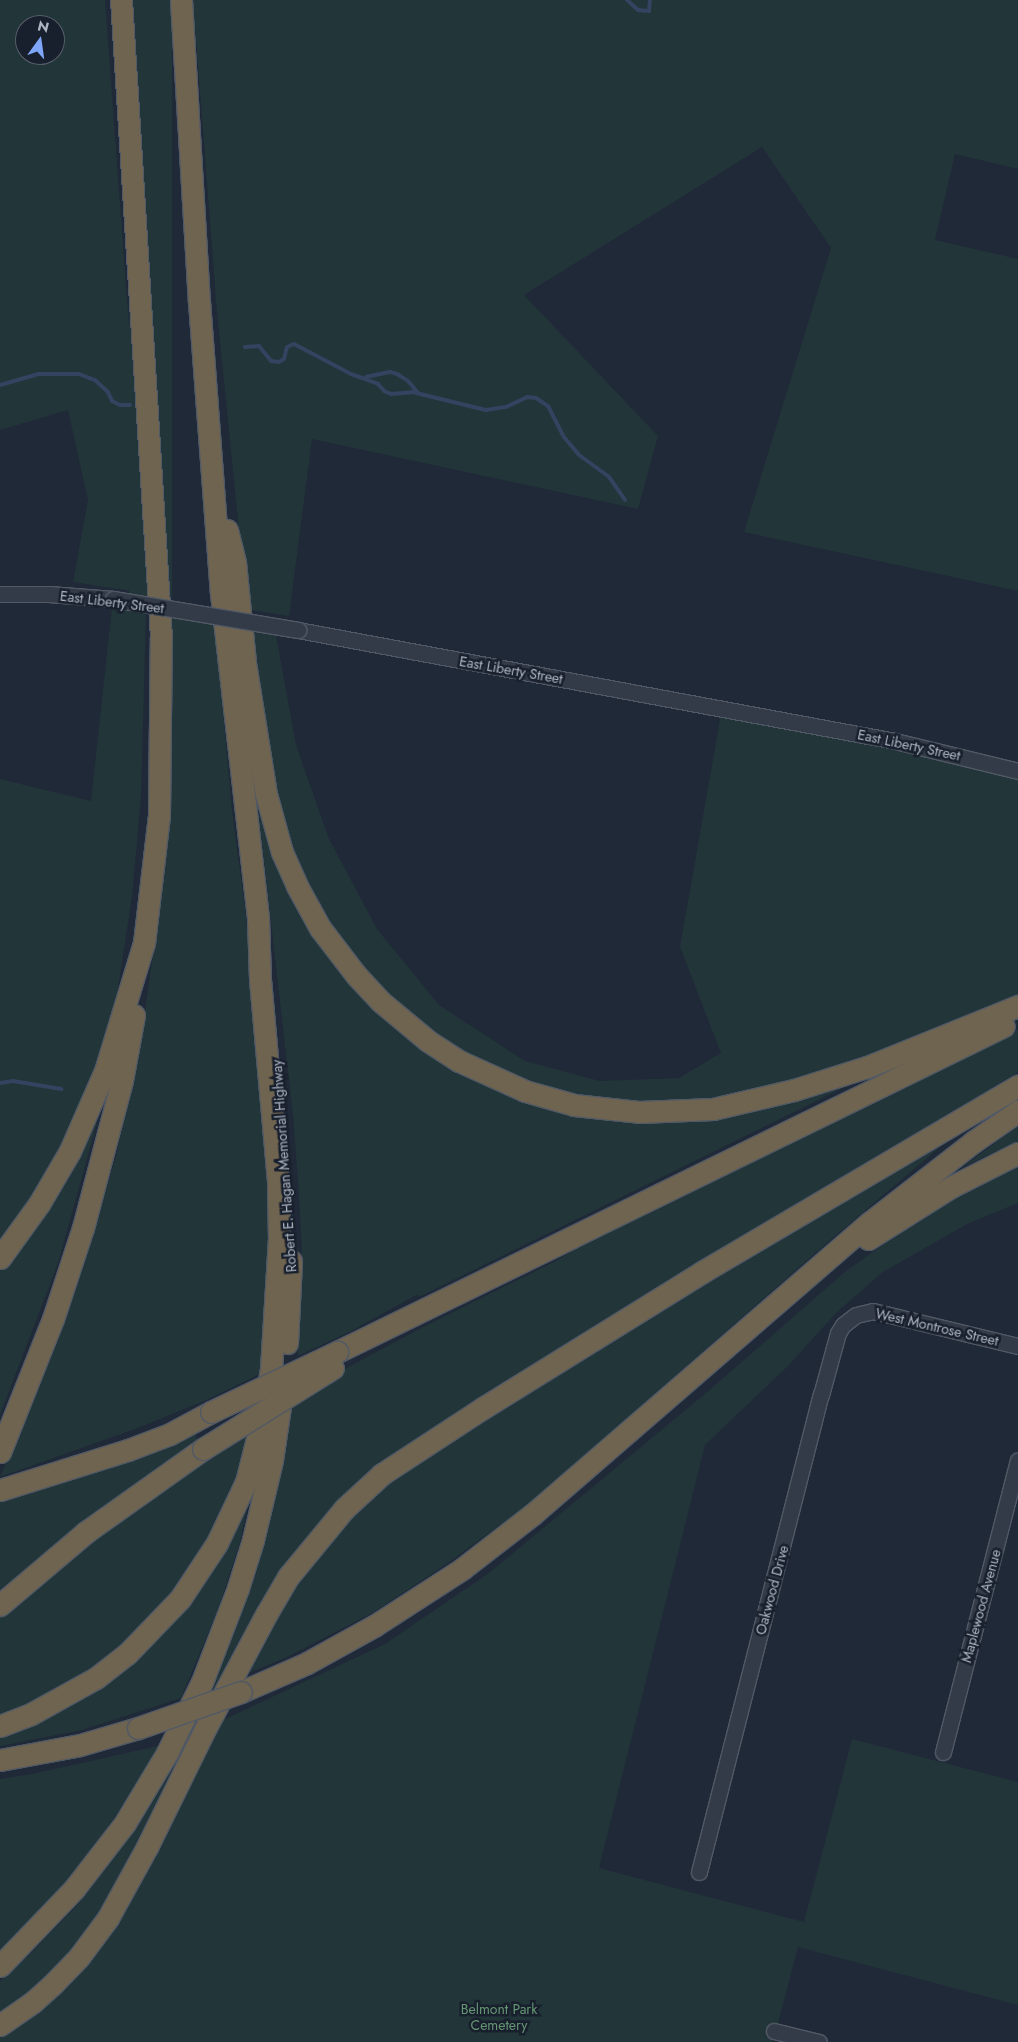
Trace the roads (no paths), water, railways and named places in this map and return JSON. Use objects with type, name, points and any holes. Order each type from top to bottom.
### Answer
[{"type":"highway","points":[[2,1447],[53,1319],[94,1191],[122,1080],[134,1019],[159,815],[161,646],[121,0]]},
{"type":"highway","points":[[0,1726],[39,1710],[96,1678],[127,1654],[180,1598],[203,1567],[229,1520],[246,1482],[258,1436],[271,1369],[279,1239],[278,1181],[260,979],[258,918],[221,594],[199,303],[181,0]]},
{"type":"highway","points":[[211,468],[235,562],[245,663],[263,775],[282,852],[296,886],[320,928],[341,957],[380,1002],[428,1041],[459,1061],[525,1091],[592,1107],[639,1112],[667,1112],[713,1109],[794,1090],[867,1067],[1018,1006]]},
{"type":"highway","name":"Robert E. Hagan Memorial Highway","points":[[0,1966],[45,1921],[100,1857],[124,1823],[167,1753],[202,1682],[238,1588],[264,1499],[272,1460],[284,1371],[291,1264],[287,1162],[270,976],[258,918]]},
{"type":"highway","points":[[0,1258],[40,1204],[70,1152],[105,1071],[144,943]]},
{"type":"highway","points":[[0,1490],[128,1450],[170,1434],[211,1412],[335,1360],[510,1268],[1018,1019]]},
{"type":"highway","points":[[0,2025],[13,2017],[52,1985],[79,1957],[108,1918],[144,1854],[205,1729],[266,1613],[288,1577],[344,1509],[382,1474],[459,1423],[702,1272],[1018,1086]]},
{"type":"highway","points":[[0,1770],[86,1753],[241,1692],[307,1662],[374,1626],[462,1569],[533,1514],[869,1223],[973,1142],[1018,1111]]},
{"type":"highway","points":[[682,1385],[717,1370],[860,1244],[951,1187],[1018,1153]]},
{"type":"highway","points":[[0,1605],[86,1532],[203,1449],[335,1360]]},
{"type":"highway","points":[[0,1760],[135,1734]]},
{"type":"street","name":"East Liberty Street","points":[[0,594],[49,594],[113,599],[298,630],[895,741],[1018,771]]},
{"type":"street","name":"West Montrose Street","points":[[856,1314],[866,1311],[882,1312],[1018,1346]]},
{"type":"street","name":"Oakwood Drive","points":[[699,1872],[835,1342],[843,1325],[856,1314]]},
{"type":"street","name":"Maplewood Avenue","points":[[943,1752],[1018,1460]]},
{"type":"street","points":[[774,2031],[819,2042]]},
{"type":"waterway","points":[[627,0],[638,10],[649,11],[650,0]]},
{"type":"waterway","points":[[245,347],[259,346],[271,361],[279,362],[284,359],[287,347],[294,344],[351,374],[378,384],[384,391],[391,394],[412,392],[486,410],[506,407],[527,397],[536,398],[548,406],[564,437],[579,455],[609,477],[625,500]]},
{"type":"waterway","points":[[366,377],[390,372],[397,374],[408,381],[418,393]]},
{"type":"waterway","points":[[0,385],[38,374],[79,374],[95,380],[108,392],[112,401],[120,405],[130,405]]},
{"type":"waterway","points":[[0,1083],[13,1081],[61,1089]]},
{"type":"park label","name":"Belmont Park Cemetery","points":[[499,2018]]}]
